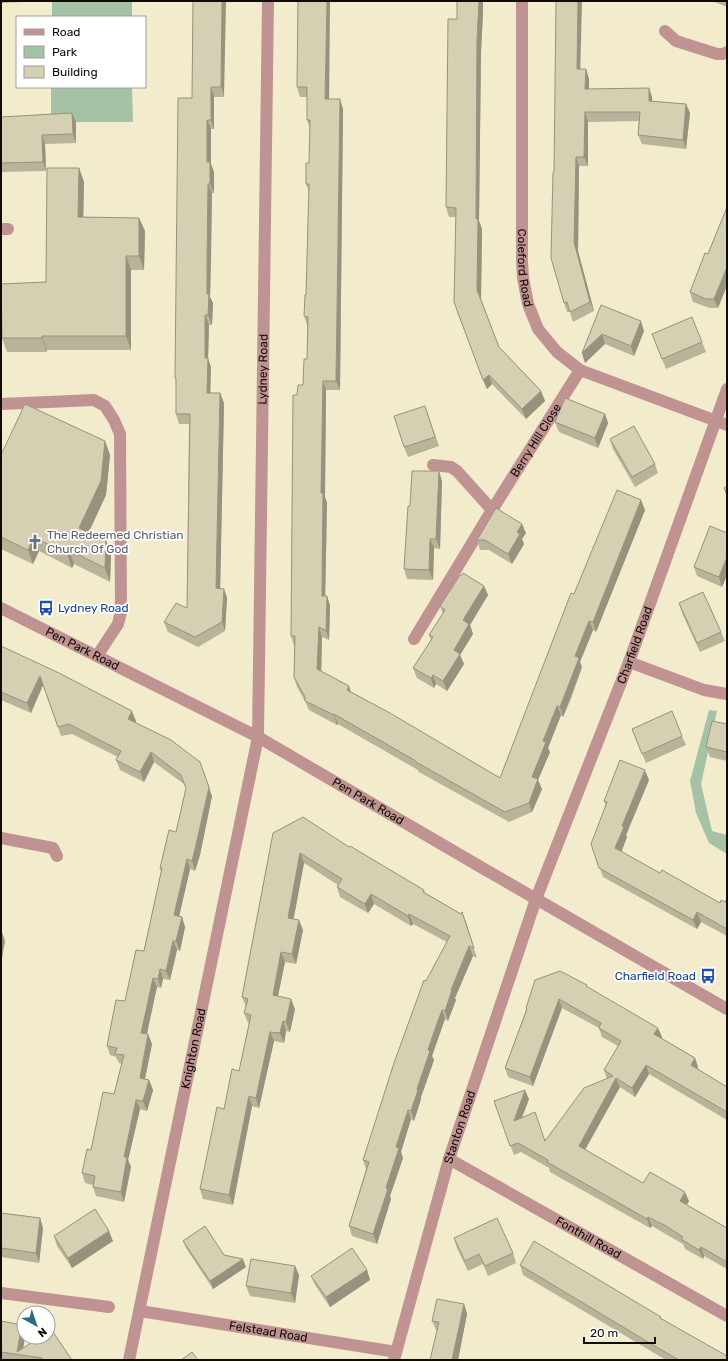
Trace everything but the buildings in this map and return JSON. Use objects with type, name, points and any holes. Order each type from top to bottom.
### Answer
[{"type":"street","name":"Lydney Road","points":[[258,736],[268,1]]},
{"type":"street","name":"Coleford Road","points":[[522,1],[522,261],[528,304],[538,329],[556,352],[580,370],[727,425]]},
{"type":"street","points":[[665,31],[677,47],[717,54],[727,52]]},
{"type":"street","name":"Berry Hill Close","points":[[414,639],[492,510],[580,370]]},
{"type":"street","name":"Charfield Road","points":[[536,899],[629,662],[714,421],[727,389]]},
{"type":"street","points":[[1,404],[94,400],[106,406],[120,434],[120,612],[118,624],[97,656]]},
{"type":"street","points":[[433,465],[451,467],[457,471],[492,510]]},
{"type":"street","name":"Pen Park Road","points":[[1,608],[258,736],[727,1009]]},
{"type":"street","points":[[629,662],[704,690],[727,694]]},
{"type":"street","name":"Knighton Road","points":[[129,1360],[258,736]]},
{"type":"street","points":[[1,838],[53,848],[56,856]]},
{"type":"street","name":"Stanton Road","points":[[395,1356],[449,1159],[536,899]]},
{"type":"street","name":"Fonthill Road","points":[[449,1159],[727,1316]]},
{"type":"street","points":[[1,1293],[109,1307]]},
{"type":"street","name":"Felstead Road","points":[[140,1311],[395,1356]]},
{"type":"green space","points":[[52,1],[132,1],[132,16],[52,16]]},
{"type":"green space","points":[[51,88],[132,88],[133,122],[51,122]]},
{"type":"green space","points":[[709,710],[717,711],[701,784],[712,831],[727,835],[727,854],[709,843],[696,813],[690,781]]},
{"type":"place","name":"The Redeemed Christian Church Of God","points":[[35,542]]},
{"type":"place","name":"Lydney Road","points":[[46,608]]},
{"type":"place","name":"Charfield Road","points":[[708,976]]}]
